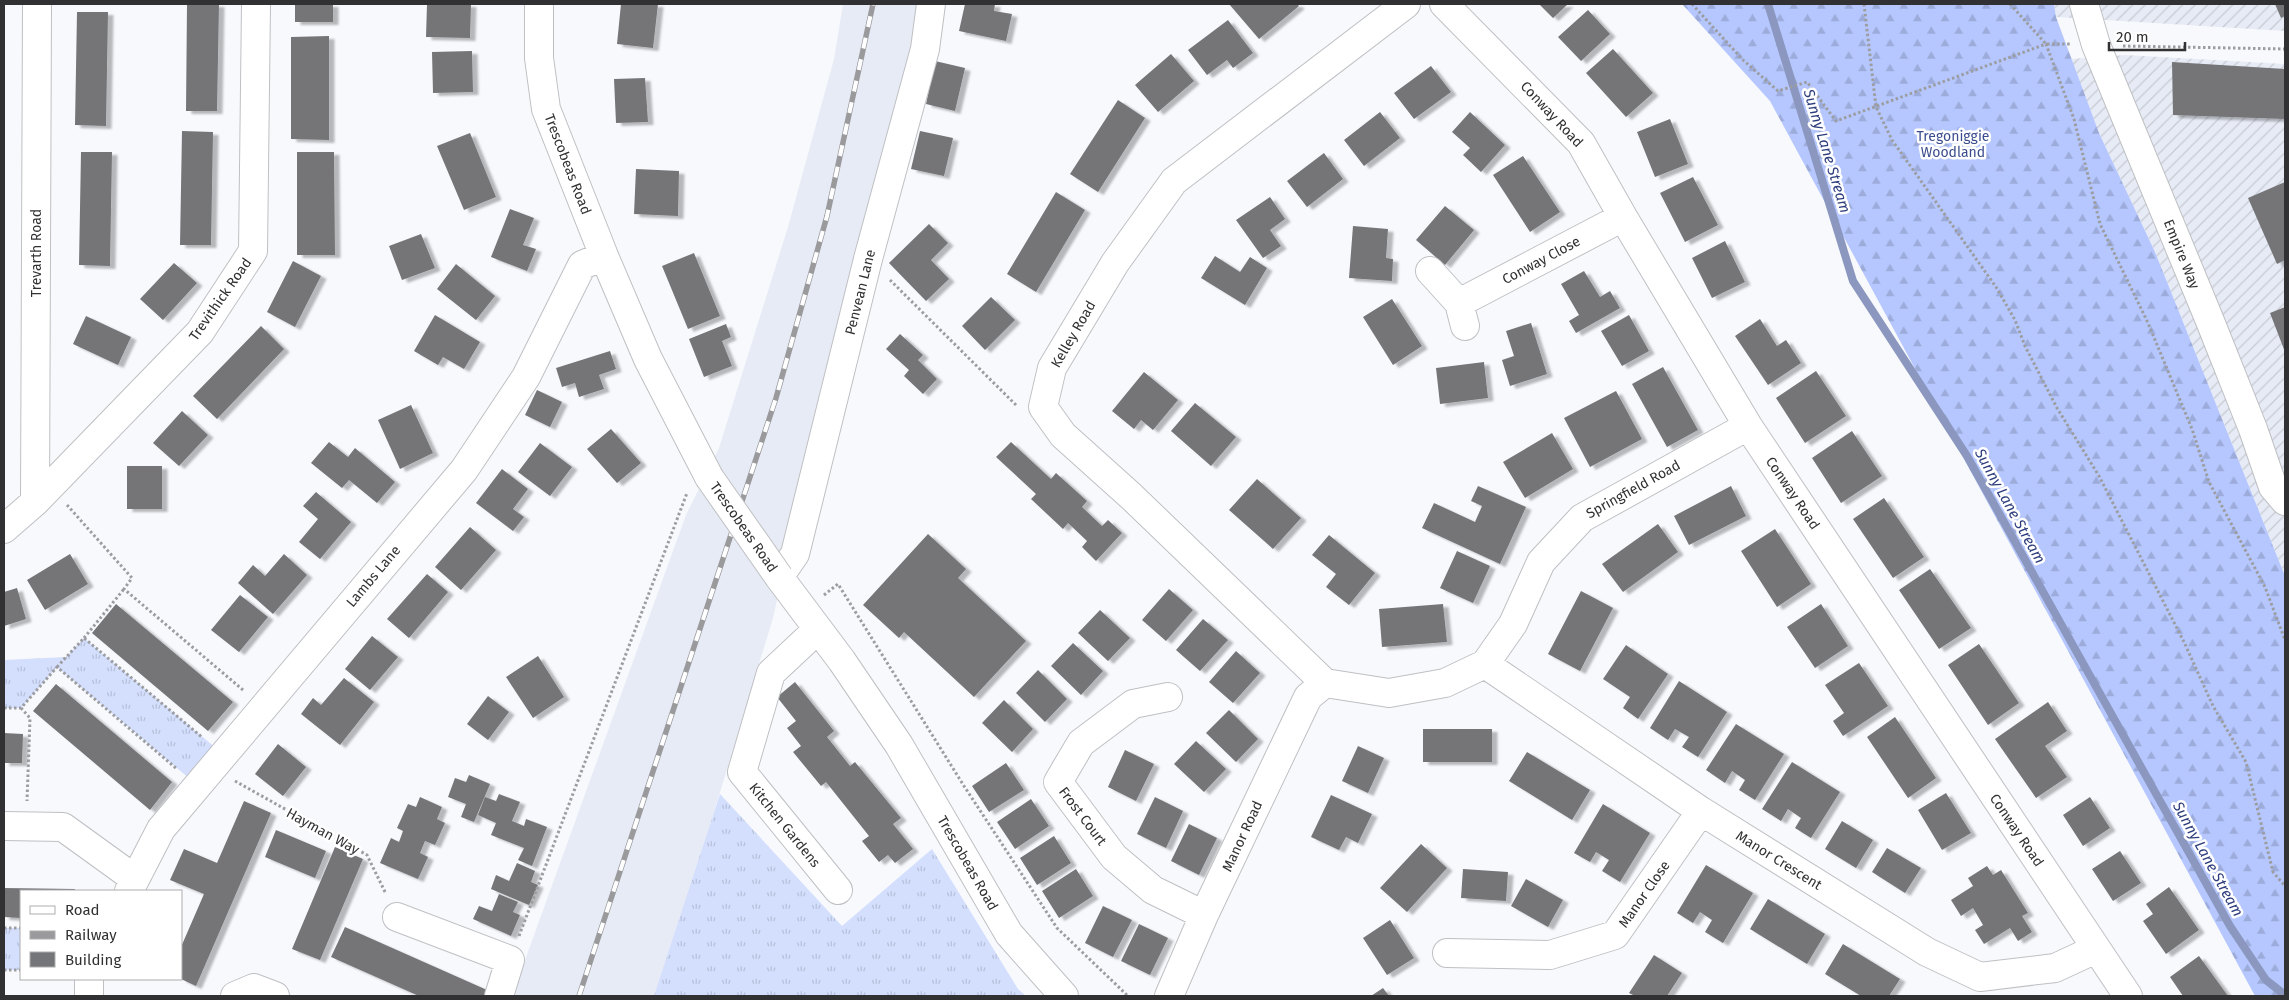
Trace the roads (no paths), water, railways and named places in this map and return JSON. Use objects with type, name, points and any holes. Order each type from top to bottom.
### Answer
[{"type":"street","name":"Trevarth Road","points":[[37,4],[42,494]]},
{"type":"street","name":"Trevithick Road","points":[[4,529],[42,494],[200,332],[253,251],[256,4]]},
{"type":"street","name":"Trescobeas Road","points":[[540,4],[539,58],[546,109],[604,256],[648,359],[705,468],[779,577],[842,661],[899,745],[1009,934],[1064,996]]},
{"type":"street","name":"Penvean Lane","points":[[779,577],[795,554],[868,259],[924,49],[931,4]]},
{"type":"street","name":"Kelley Road","points":[[1326,683],[1132,497],[1063,435],[1043,407],[1052,368],[1115,263],[1174,181],[1406,4]]},
{"type":"street","name":"Conway Road","points":[[1444,4],[1581,143],[1748,426],[2128,996]]},
{"type":"street","name":"Empire Way","points":[[2084,4],[2096,45],[2253,429],[2273,487],[2285,501]]},
{"type":"street","name":"Conway Close","points":[[1430,271],[1462,315],[1623,217]]},
{"type":"street","name":"Lambs Lane","points":[[132,885],[161,829],[464,470],[526,377],[582,265],[604,256]]},
{"type":"street","name":"Springfield Road","points":[[1326,683],[1389,693],[1445,683],[1485,664],[1513,624],[1541,562],[1582,518],[1748,426]]},
{"type":"street","name":"Kitchen Gardens","points":[[810,620],[771,673],[742,772],[838,890]]},
{"type":"street","name":"Manor Crescent","points":[[1485,664],[1701,811],[1927,952],[1980,977],[2055,968],[2096,949]]},
{"type":"street","name":"Manor Road","points":[[1169,996],[1204,915],[1308,697],[1326,683]]},
{"type":"street","name":"Frost Court","points":[[1168,697],[1133,704],[1080,744],[1058,782],[1114,857],[1153,890],[1204,915]]},
{"type":"street","name":"Manor Close","points":[[1447,953],[1550,955],[1615,935],[1701,811]]},
{"type":"street","points":[[15,826],[63,827],[132,885]]},
{"type":"street","points":[[397,917],[510,960],[499,996]]},
{"type":"street","points":[[235,996],[254,988],[275,996]]},
{"type":"waterway","name":"Sunny Lane Stream","points":[[1768,4],[1853,281],[1967,456],[2230,926],[2266,980],[2285,995]]},
{"type":"railway","points":[[579,996],[776,398],[827,216],[873,4]]},
{"type":"park label","name":"Tregoniggie Woodland","points":[[1953,144]]}]
